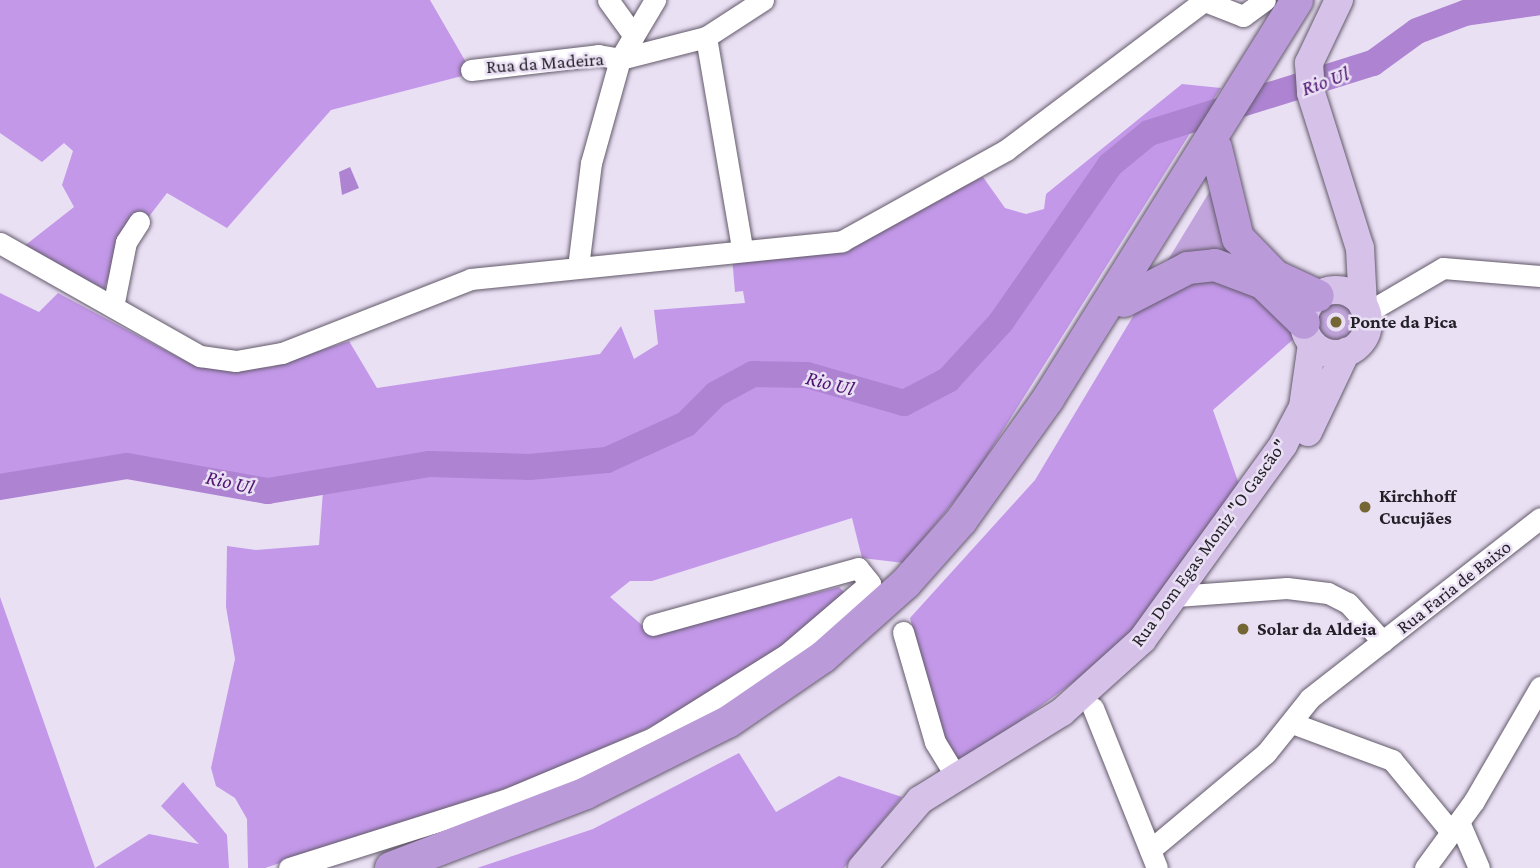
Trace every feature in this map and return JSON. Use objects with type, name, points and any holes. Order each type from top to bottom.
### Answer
[{"type":"highway","points":[[1263,65],[1297,0]]},
{"type":"highway","points":[[391,868],[643,766],[762,701],[855,630],[938,549],[1009,455],[1263,65],[1311,0]]},
{"type":"highway","points":[[427,868],[641,783],[750,722],[832,662],[999,500],[1064,407],[1211,145]]},
{"type":"highway","points":[[1211,145],[1225,206],[1238,238],[1317,313]]},
{"type":"highway","points":[[1124,301],[1188,268],[1215,265],[1263,283],[1317,313]]},
{"type":"main road","name":"Rua Dom Egas Moniz \"O Gascão\"","points":[[862,868],[898,820],[957,778],[1087,694],[1184,597],[1296,451],[1346,352],[1364,337],[1362,262],[1339,179],[1317,118],[1309,69],[1339,0]]},
{"type":"main road","points":[[1317,313],[1362,262]]},
{"type":"main road","points":[[1317,313],[1364,310]]},
{"type":"main road","name":"Rua Dom Egas Moniz \"O Gascão\"","points":[[880,868],[931,812],[1093,708],[1157,645],[1184,597],[1298,417],[1317,313]]},
{"type":"main road","points":[[1317,313],[1328,353],[1346,352]]},
{"type":"street","points":[[608,0],[634,36]]},
{"type":"street","points":[[578,267],[590,163],[620,59],[655,0]]},
{"type":"street","name":"Rua da Madeira","points":[[471,69],[598,55],[620,59],[706,37],[763,0]]},
{"type":"street","points":[[0,243],[200,356],[236,361],[282,353],[471,279],[742,248],[842,241],[958,180],[1204,0],[1243,16],[1265,0]]},
{"type":"street","points":[[706,37],[742,248]]},
{"type":"street","points":[[113,307],[126,242],[139,222]]},
{"type":"street","points":[[1364,310],[1443,268],[1540,276]]},
{"type":"street","name":"Rua Faria de Baixo","points":[[1153,859],[1266,753],[1310,698],[1540,518]]},
{"type":"street","points":[[289,868],[505,800],[653,738],[787,654],[870,583],[858,568],[653,625]]},
{"type":"street","points":[[1184,597],[1287,588],[1328,593],[1348,603],[1383,642]]},
{"type":"street","points":[[903,632],[935,742],[957,778]]},
{"type":"street","points":[[1425,868],[1455,828],[1540,687]]},
{"type":"street","points":[[1093,708],[1153,859]]},
{"type":"street","points":[[1292,723],[1392,760],[1455,828],[1479,868]]},
{"type":"shaded area","points":[[0,0],[430,0],[467,64],[462,76],[331,110],[227,228],[167,193],[144,223],[128,229],[104,289],[23,247],[74,207],[62,185],[73,151],[64,143],[42,162],[0,133]]},
{"type":"shaded area","points":[[1182,84],[1221,88],[1205,112],[1147,131],[1111,160],[983,336],[934,382],[906,395],[812,372],[752,370],[706,397],[681,423],[613,454],[566,461],[404,460],[269,487],[191,466],[137,462],[0,485],[0,293],[39,312],[58,293],[191,364],[225,370],[271,367],[349,341],[377,388],[600,354],[621,326],[634,359],[658,344],[654,310],[745,303],[743,291],[735,292],[732,257],[825,252],[983,177],[1005,208],[1026,214],[1044,209],[1046,194]]},
{"type":"shaded area","points":[[1194,127],[973,478],[904,563],[862,558],[852,518],[652,581],[630,581],[610,597],[652,634],[839,587],[847,595],[797,637],[691,707],[644,730],[522,783],[265,868],[248,868],[247,819],[235,798],[216,786],[211,768],[235,659],[226,607],[227,546],[256,550],[319,545],[323,491],[367,481],[431,471],[603,468],[688,432],[720,400],[764,382],[812,385],[902,410],[952,384],[989,344],[1123,159],[1154,137]]},
{"type":"shaded area","points":[[350,167],[359,188],[342,195],[339,172]]},
{"type":"shaded area","points":[[1213,186],[1246,263],[1163,268]]},
{"type":"shaded area","points":[[1202,272],[1259,289],[1297,336],[1213,410],[1240,487],[1118,650],[961,764],[947,755],[910,618],[1035,480],[1138,308]]},
{"type":"shaded area","points":[[1336,300],[1351,306],[1357,321],[1351,336],[1336,342],[1321,336],[1315,321],[1321,306]]},
{"type":"shaded area","points":[[0,597],[95,868],[0,868]]},
{"type":"shaded area","points":[[739,753],[776,812],[839,776],[902,797],[844,868],[477,868],[593,829]]},
{"type":"shaded area","points":[[183,782],[227,835],[229,868],[95,868],[149,834],[199,844],[161,806]]},
{"type":"waterway","name":"Rio Ul","points":[[0,487],[127,466],[268,491],[430,464],[529,467],[607,460],[686,424],[716,394],[753,374],[807,375],[904,403],[948,380],[1001,322],[1110,165],[1149,133],[1373,63],[1417,31],[1465,13],[1540,2]]},
{"type":"place","name":"Ponte da Pica","points":[[1336,322]]},
{"type":"place","name":"Kirchhoff Cucujães","points":[[1365,507]]},
{"type":"place","name":"Solar da Aldeia","points":[[1243,629]]}]
